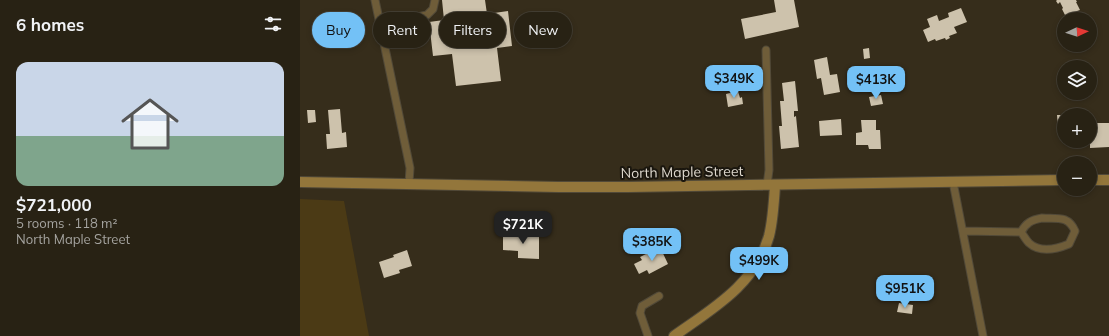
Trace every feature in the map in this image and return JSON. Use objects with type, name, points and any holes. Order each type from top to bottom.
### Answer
[{"type":"main road","name":"North Maple Street","points":[[300,182],[558,187],[1057,180]]},
{"type":"main road","points":[[1097,180],[1109,180]]},
{"type":"main road","points":[[674,336],[732,294],[751,273],[762,255],[768,237],[773,214],[771,185]]},
{"type":"lane","points":[[375,0],[377,12]]},
{"type":"lane","points":[[430,12],[433,9],[435,0]]},
{"type":"lane","points":[[385,48],[410,168],[410,183]]},
{"type":"lane","points":[[766,50],[768,170],[771,185]]},
{"type":"lane","points":[[954,182],[983,336]]},
{"type":"lane","points":[[1042,218],[1065,219],[1072,224],[1075,231],[1069,244],[1056,249],[1037,248],[1029,243],[1021,232],[1025,224],[1042,218]]},
{"type":"lane","points":[[963,231],[1021,232]]},
{"type":"lane","points":[[648,336],[640,313],[642,306],[659,296]]},
{"type":"shaded area","points":[[300,199],[344,201],[369,336],[300,336]]},
{"type":"building","points":[[442,0],[485,0],[487,12],[443,12]]},
{"type":"building","points":[[774,0],[794,0],[799,27],[745,39],[741,19],[776,12]]},
{"type":"building","points":[[1076,0],[1080,10],[1078,12],[1064,12],[1060,2],[1058,4],[1056,1]]},
{"type":"building","points":[[961,8],[967,22],[954,27],[957,33],[949,36],[950,38],[946,40],[945,38],[936,41],[935,39],[928,42],[923,30],[930,27],[927,19],[937,15],[939,21],[949,17],[948,13]]},
{"type":"building","points":[[508,11],[512,46],[506,47],[506,12],[501,12]]},
{"type":"building","points":[[439,21],[439,48],[497,48],[501,81],[456,86],[452,54],[433,56],[431,22]]},
{"type":"building","points":[[869,48],[870,58],[864,59],[863,49]]},
{"type":"building","points":[[827,57],[830,75],[837,74],[840,92],[824,95],[821,78],[817,79],[814,60]]},
{"type":"building","points":[[795,81],[798,111],[794,111],[794,117],[796,116],[799,147],[781,149],[779,126],[782,126],[780,101],[784,101],[782,83]]},
{"type":"building","points":[[738,91],[740,98],[742,97],[743,104],[728,107],[726,94]]},
{"type":"building","points":[[881,95],[883,104],[871,106],[869,97]]},
{"type":"building","points":[[340,109],[342,133],[346,132],[347,147],[327,149],[326,134],[330,134],[328,110]]},
{"type":"building","points":[[307,110],[315,110],[316,122],[308,123]]},
{"type":"building","points":[[841,119],[842,135],[820,136],[819,121]]},
{"type":"building","points":[[861,120],[876,120],[876,130],[880,130],[881,149],[869,149],[868,145],[856,145],[856,133],[862,132]]},
{"type":"building","points":[[1097,123],[1109,123],[1109,147],[1097,148]]},
{"type":"building","points":[[503,233],[539,234],[539,259],[518,258],[518,251],[503,250]]},
{"type":"building","points":[[660,247],[668,264],[649,274],[647,270],[639,274],[634,264],[642,260],[640,257]]},
{"type":"building","points":[[407,250],[412,266],[399,270],[400,273],[384,278],[379,262],[394,257],[393,255]]},
{"type":"building","points":[[899,303],[913,305],[912,314],[897,312]]}]
